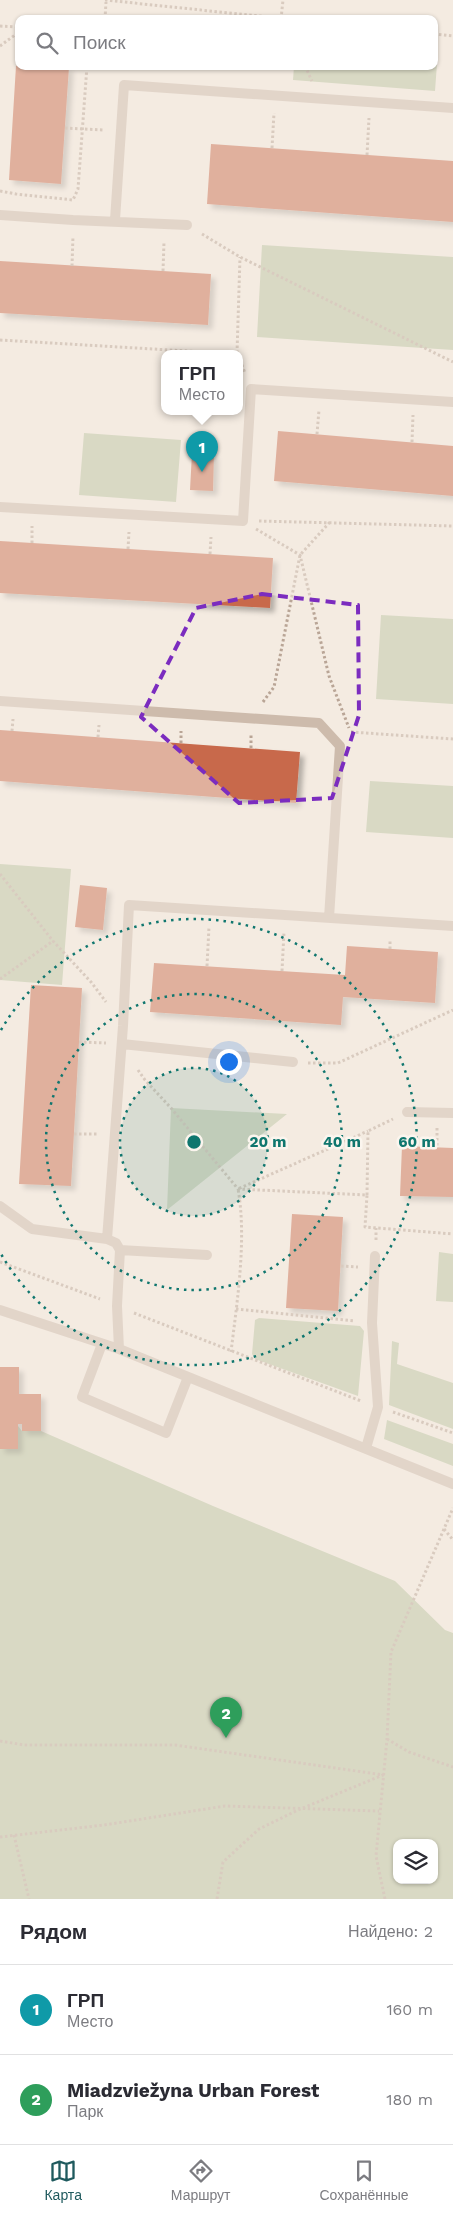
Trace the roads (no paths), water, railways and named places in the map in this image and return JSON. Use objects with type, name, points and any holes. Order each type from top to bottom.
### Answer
[{"type":"lane","points":[[116,220],[124,85],[453,108]]},
{"type":"lane","points":[[0,215],[187,225]]},
{"type":"lane","points":[[0,507],[243,520],[250,389],[453,402]]},
{"type":"lane","points":[[0,701],[319,723],[340,746],[329,918]]},
{"type":"lane","points":[[107,1239],[122,1044],[129,905],[453,926]]},
{"type":"lane","points":[[122,1044],[293,1062]]},
{"type":"lane","points":[[407,1112],[453,1114]]},
{"type":"lane","points":[[0,1206],[32,1228],[107,1239],[116,1243],[120,1250],[117,1306],[119,1349]]},
{"type":"lane","points":[[120,1250],[207,1254]]},
{"type":"lane","points":[[366,1448],[378,1407],[372,1323],[375,1256]]},
{"type":"lane","points":[[0,1310],[119,1349],[453,1484]]},
{"type":"lane","points":[[102,1344],[82,1397],[166,1433],[188,1377]]},
{"type":"place","name":"ГРП","points":[[202,472]]},
{"type":"place","name":"Miadzviežyna Urban Forest","points":[[226,1738]]}]
